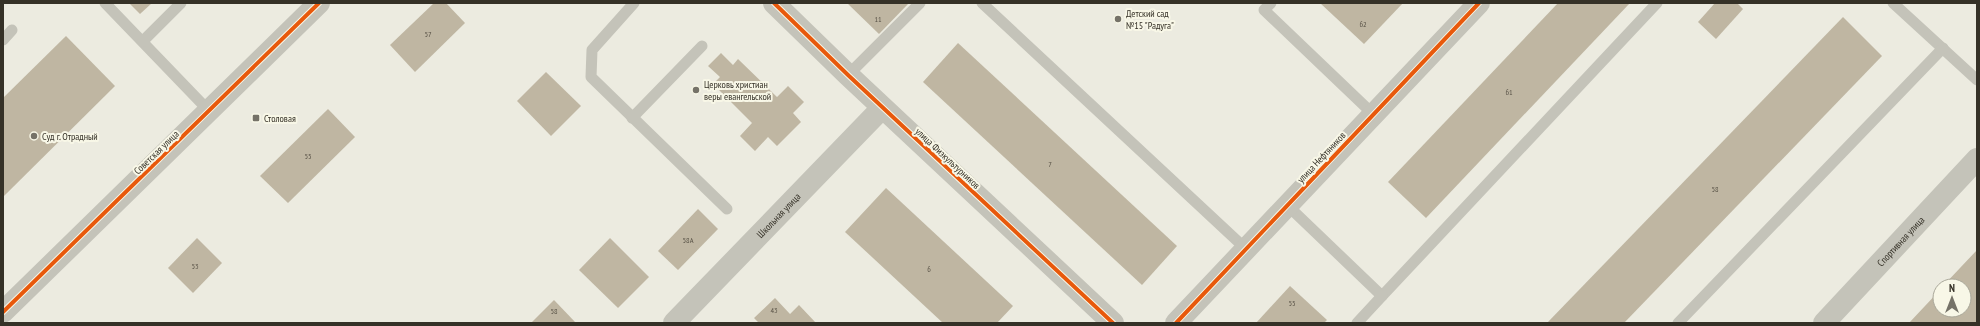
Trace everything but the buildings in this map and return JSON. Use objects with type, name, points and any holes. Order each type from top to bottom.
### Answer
[{"type":"street","name":"Советская улица","points":[[3,312],[320,3]]},
{"type":"street","name":"улица Физкультурников","points":[[774,3],[848,76],[1113,323]]},
{"type":"street","name":"улица Нефтяников","points":[[1176,323],[1479,3]]},
{"type":"street","name":"Школьная улица","points":[[674,323],[882,108]]},
{"type":"street","name":"Спортивная улица","points":[[1824,323],[1977,159]]},
{"type":"lane","points":[[105,3],[209,111]]},
{"type":"lane","points":[[143,42],[181,3]]},
{"type":"lane","points":[[634,3],[592,50],[591,77],[728,209]]},
{"type":"lane","points":[[848,76],[920,3]]},
{"type":"lane","points":[[982,3],[1246,249]]},
{"type":"lane","points":[[1271,3],[1264,10],[1373,114]]},
{"type":"lane","points":[[1357,323],[1657,3]]},
{"type":"lane","points":[[1893,3],[1977,80]]},
{"type":"lane","points":[[3,40],[12,30]]},
{"type":"lane","points":[[632,118],[702,46]]},
{"type":"lane","points":[[1678,323],[1943,48]]},
{"type":"lane","points":[[1287,205],[1382,296]]},
{"type":"cycle path","points":[[3,312],[319,3]]},
{"type":"cycle path","points":[[774,3],[848,75],[1113,323]]},
{"type":"cycle path","points":[[1176,323],[1479,3]]},
{"type":"place","name":"Детский сад №15 \"Радуга\"","points":[[1118,19]]},
{"type":"place","name":"Церковь христиан веры евангельской","points":[[696,90]]},
{"type":"place","name":"Столовая","points":[[256,118]]},
{"type":"place","name":"Суд г. Отрадный","points":[[34,136]]}]
